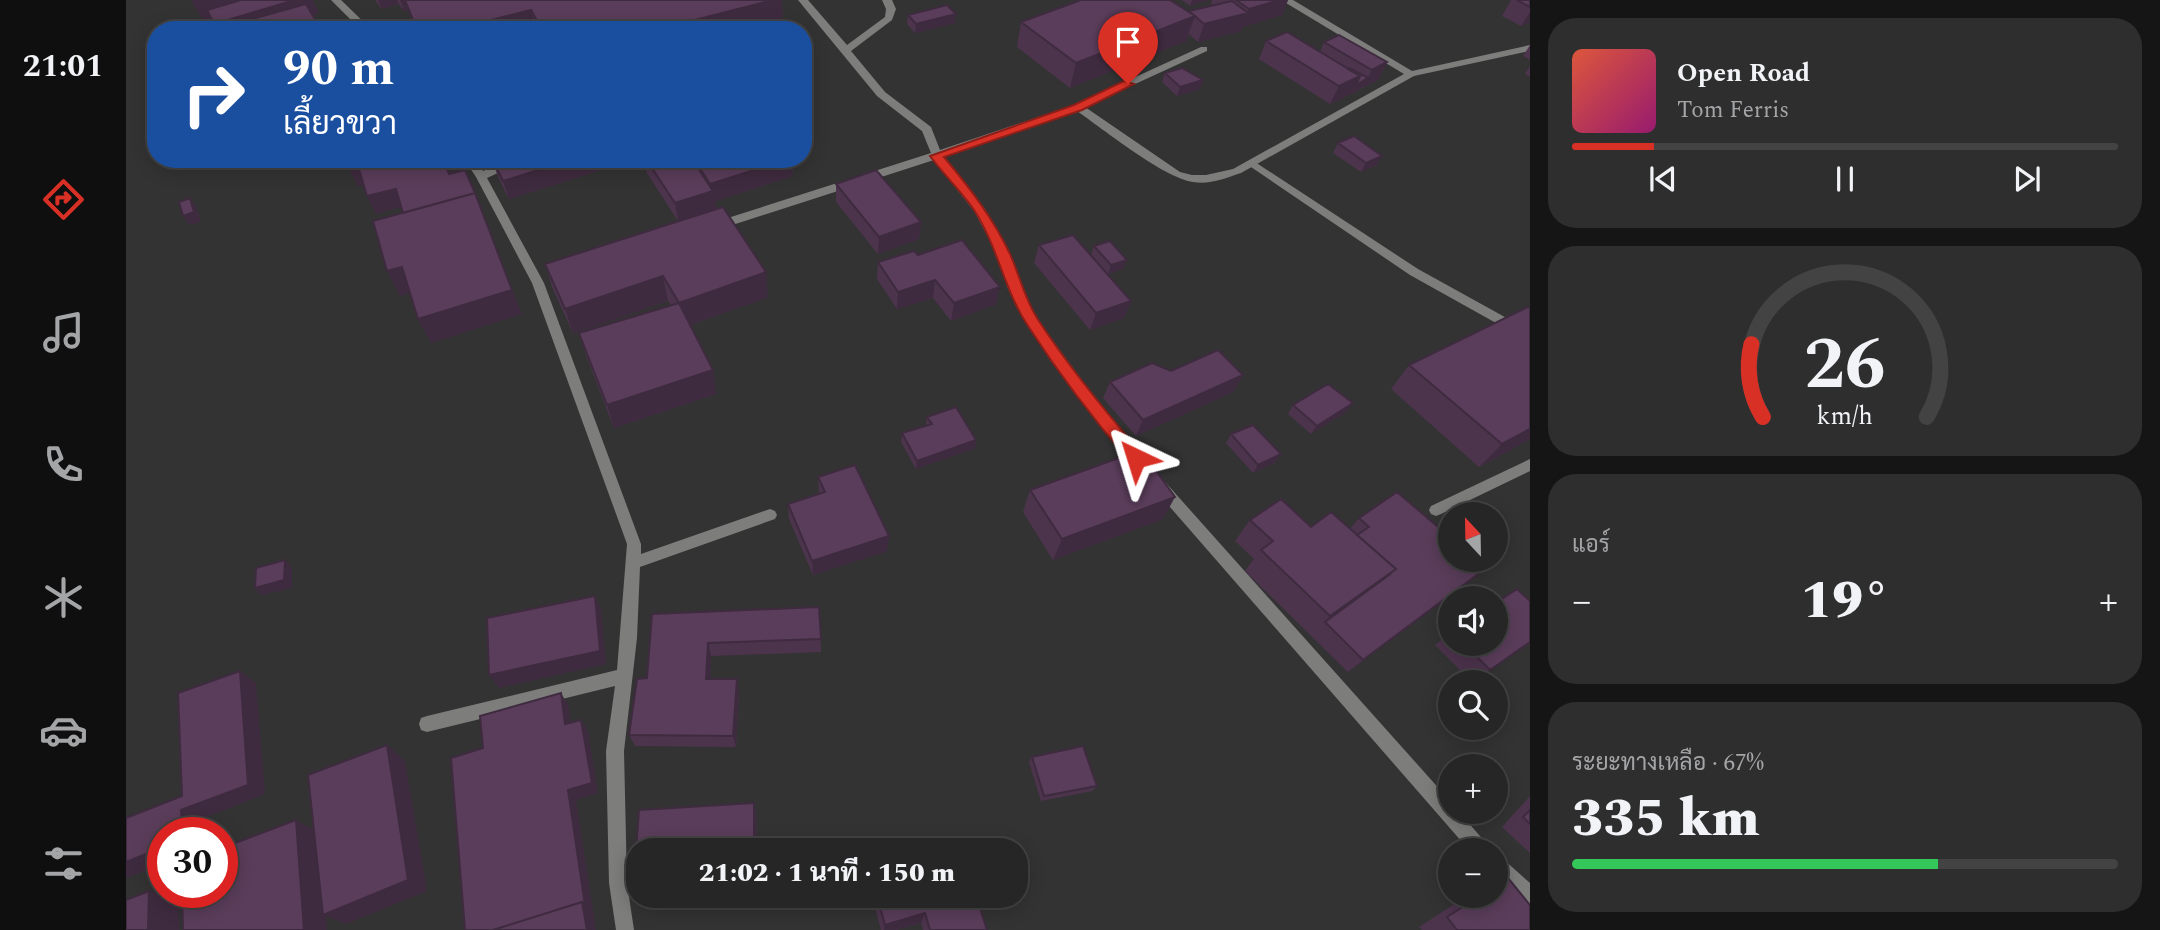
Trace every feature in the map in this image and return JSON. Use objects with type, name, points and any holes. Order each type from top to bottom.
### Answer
[{"type":"street","points":[[336,0],[358,21]]},
{"type":"street","points":[[803,0],[881,94],[927,129],[937,156],[979,209],[1004,257],[1014,289],[1032,322],[1104,421],[1470,838]]},
{"type":"street","points":[[846,50],[889,18],[891,9],[887,0]]},
{"type":"street","points":[[1286,0],[1411,74]]},
{"type":"street","points":[[1078,107],[1154,161],[1189,180],[1208,180],[1252,163],[1411,74],[1530,48]]},
{"type":"street","points":[[697,232],[937,156],[1078,107],[1204,49]]},
{"type":"street","points":[[1252,163],[1414,272],[1530,337]]},
{"type":"street","points":[[475,168],[544,281],[634,544],[624,676],[615,751],[618,883],[625,930]]},
{"type":"street","points":[[481,176],[501,168]]},
{"type":"street","points":[[1436,510],[1530,466]]},
{"type":"street","points":[[633,563],[769,515]]},
{"type":"street","points":[[427,724],[624,676]]},
{"type":"street","points":[[1508,875],[1530,895]]},
{"type":"building","points":[[241,0],[295,0],[224,21],[212,21],[207,10]]},
{"type":"building","points":[[405,0],[773,0],[691,21],[537,21],[531,10],[486,21],[413,21]]},
{"type":"building","points":[[1081,0],[1170,0],[1195,16],[1076,63],[1021,22]]},
{"type":"building","points":[[1236,0],[1280,0],[1249,9]]},
{"type":"building","points":[[1517,0],[1530,0],[1530,7]]},
{"type":"building","points":[[1232,1],[1248,13],[1204,24],[1189,11]]},
{"type":"building","points":[[306,4],[316,21],[245,21]]},
{"type":"building","points":[[947,5],[956,14],[916,24],[908,15]]},
{"type":"building","points":[[1287,32],[1360,76],[1339,86],[1266,41]]},
{"type":"building","points":[[1339,35],[1387,62],[1372,70],[1324,42]]},
{"type":"building","points":[[1182,68],[1203,80],[1180,87],[1165,73]]},
{"type":"building","points":[[1348,69],[1368,78],[1356,85],[1360,76]]},
{"type":"building","points":[[1354,136],[1382,156],[1366,163],[1338,143]]},
{"type":"building","points":[[359,168],[447,168],[449,174],[465,170],[475,193],[403,213],[396,189],[367,196]]},
{"type":"building","points":[[496,168],[544,168],[503,181]]},
{"type":"building","points":[[652,168],[698,168],[713,191],[675,203]]},
{"type":"building","points":[[700,168],[760,168],[710,184]]},
{"type":"building","points":[[876,170],[921,222],[879,237],[836,184]]},
{"type":"building","points":[[475,193],[512,290],[418,319],[402,267],[387,271],[373,221]]},
{"type":"building","points":[[190,198],[194,212],[183,216],[179,202]]},
{"type":"building","points":[[723,207],[766,272],[679,303],[663,276],[565,309],[545,264]]},
{"type":"building","points":[[1073,235],[1131,301],[1096,313],[1039,245]]},
{"type":"building","points":[[962,240],[1000,287],[954,303],[935,280],[898,292],[878,262],[914,251],[918,255]]},
{"type":"building","points":[[1110,241],[1127,260],[1111,265],[1094,246]]},
{"type":"building","points":[[679,303],[713,370],[607,405],[579,333]]},
{"type":"building","points":[[1528,307],[1530,429],[1502,444],[1409,365]]},
{"type":"building","points":[[1218,350],[1243,375],[1143,420],[1110,382],[1152,363],[1171,371]]},
{"type":"building","points":[[1328,384],[1353,403],[1317,426],[1293,405]]},
{"type":"building","points":[[956,407],[976,440],[917,461],[902,433],[932,424],[927,417]]},
{"type":"building","points":[[1253,425],[1281,454],[1258,465],[1231,434]]},
{"type":"building","points":[[1141,450],[1175,497],[1062,539],[1030,490]]},
{"type":"building","points":[[855,465],[889,536],[812,561],[788,504],[825,492],[818,477]]},
{"type":"building","points":[[1397,492],[1438,527],[1438,572],[1481,572],[1462,586],[1438,586],[1438,604],[1363,660],[1325,622],[1396,569],[1357,535],[1369,527],[1359,518]]},
{"type":"building","points":[[1281,499],[1311,527],[1331,512],[1396,569],[1330,616],[1261,550],[1273,541],[1250,520]]},
{"type":"building","points":[[285,560],[284,580],[255,588],[256,568]]},
{"type":"building","points":[[1517,589],[1530,601],[1530,642],[1490,670],[1476,656],[1508,656],[1508,595]]},
{"type":"building","points":[[595,596],[600,651],[489,675],[487,618]]},
{"type":"building","points":[[819,607],[821,639],[708,643],[706,679],[737,679],[733,736],[629,735],[637,679],[647,678],[652,614]]},
{"type":"building","points":[[240,671],[248,785],[181,810],[182,817],[147,817],[147,853],[126,862],[126,818],[182,796],[178,693]]},
{"type":"building","points":[[561,693],[565,724],[581,720],[592,783],[568,790],[585,905],[582,902],[493,930],[465,930],[451,758],[483,748],[480,716]]},
{"type":"building","points":[[387,745],[408,880],[323,915],[308,775]]},
{"type":"building","points":[[1083,746],[1097,786],[1044,796],[1032,757]]},
{"type":"building","points":[[754,803],[754,838],[637,838],[639,810]]},
{"type":"building","points":[[1530,810],[1530,824],[1523,817]]},
{"type":"building","points":[[296,820],[304,930],[183,930],[182,908],[238,908],[238,842]]},
{"type":"building","points":[[1508,878],[1530,905],[1530,930],[1457,930],[1447,917],[1461,908],[1508,908]]},
{"type":"building","points":[[147,892],[148,930],[126,930],[126,900]]},
{"type":"building","points":[[582,902],[587,930],[493,930]]},
{"type":"building","points":[[880,908],[980,908],[987,930],[930,930],[925,913],[885,925]]},
{"type":"route","points":[[1128,84],[1078,107],[937,156],[979,209],[1004,257],[1014,289],[1032,322],[1104,421],[1136,458]]}]
